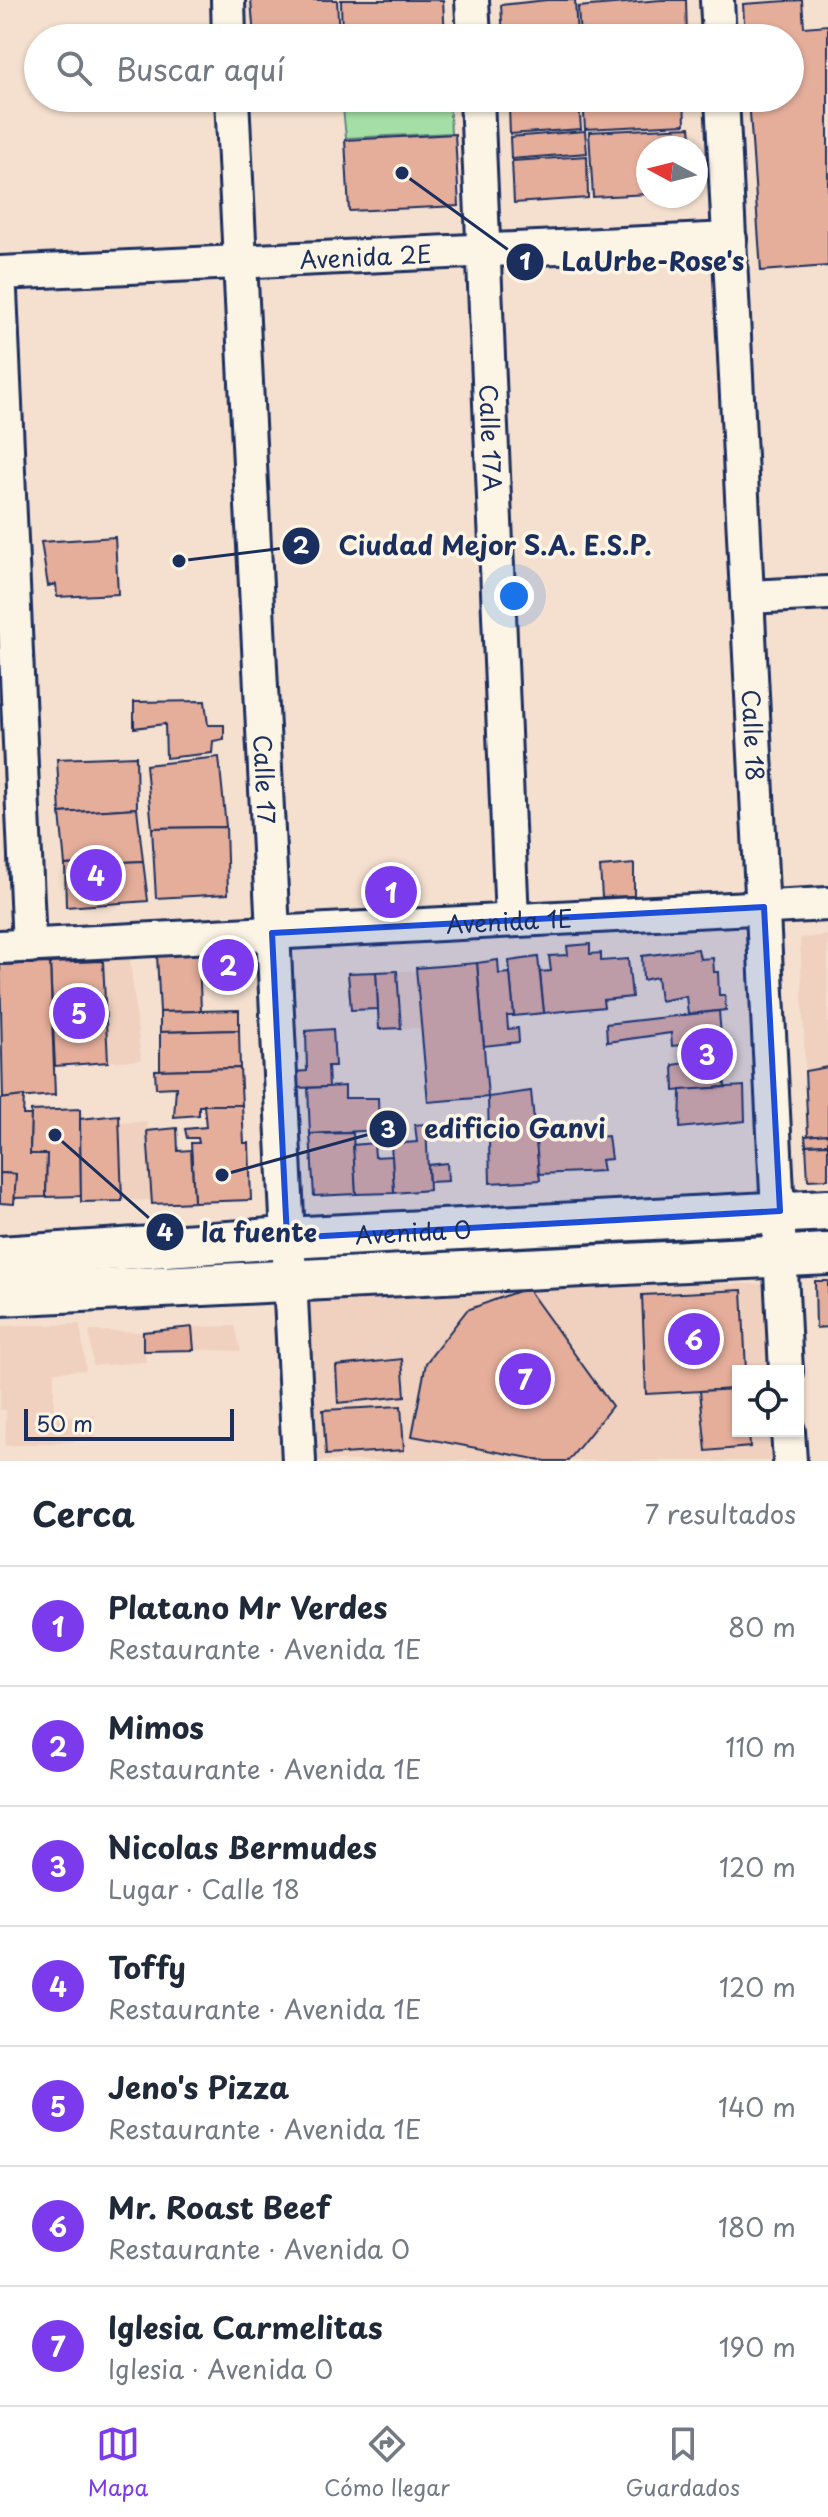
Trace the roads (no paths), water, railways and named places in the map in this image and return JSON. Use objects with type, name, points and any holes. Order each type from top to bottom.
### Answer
[{"type":"street","points":[[228,0],[229,24]]},
{"type":"street","points":[[472,0],[473,24]]},
{"type":"street","points":[[717,0],[718,24]]},
{"type":"street","name":"Calle 17","points":[[233,112],[299,1461]]},
{"type":"street","name":"Calle 17A","points":[[478,112],[512,920]]},
{"type":"street","name":"Calle 18","points":[[723,112],[786,1365]]},
{"type":"street","name":"Avenida 2E","points":[[0,273],[730,239]]},
{"type":"street","points":[[0,291],[15,946]]},
{"type":"street","points":[[748,597],[828,593]]},
{"type":"street","name":"Avenida 1E","points":[[15,946],[828,904]]},
{"type":"street","name":"Avenida 0","points":[[0,1257],[287,1238],[828,1210]]},
{"type":"street","name":"Avenida 0","points":[[0,1295],[828,1254]]},
{"type":"street","points":[[788,1437],[790,1461]]},
{"type":"place","name":"LaUrbe-Rose's","points":[[402,173]]},
{"type":"place","name":"Ciudad Mejor S.A. E.S.P.","points":[[179,561]]},
{"type":"place","name":"Toffy","points":[[96,875]]},
{"type":"place","name":"Platano Mr Verdes","points":[[391,892]]},
{"type":"place","name":"Mimos","points":[[228,965]]},
{"type":"place","name":"Jeno's Pizza","points":[[79,1013]]},
{"type":"place","name":"Nicolas Bermudes","points":[[707,1054]]},
{"type":"place","name":"la fuente","points":[[55,1135]]},
{"type":"place","name":"edificio Ganvi","points":[[222,1175]]},
{"type":"place","name":"Mr. Roast Beef","points":[[694,1339]]},
{"type":"place","name":"Iglesia Carmelitas","points":[[525,1379]]}]
